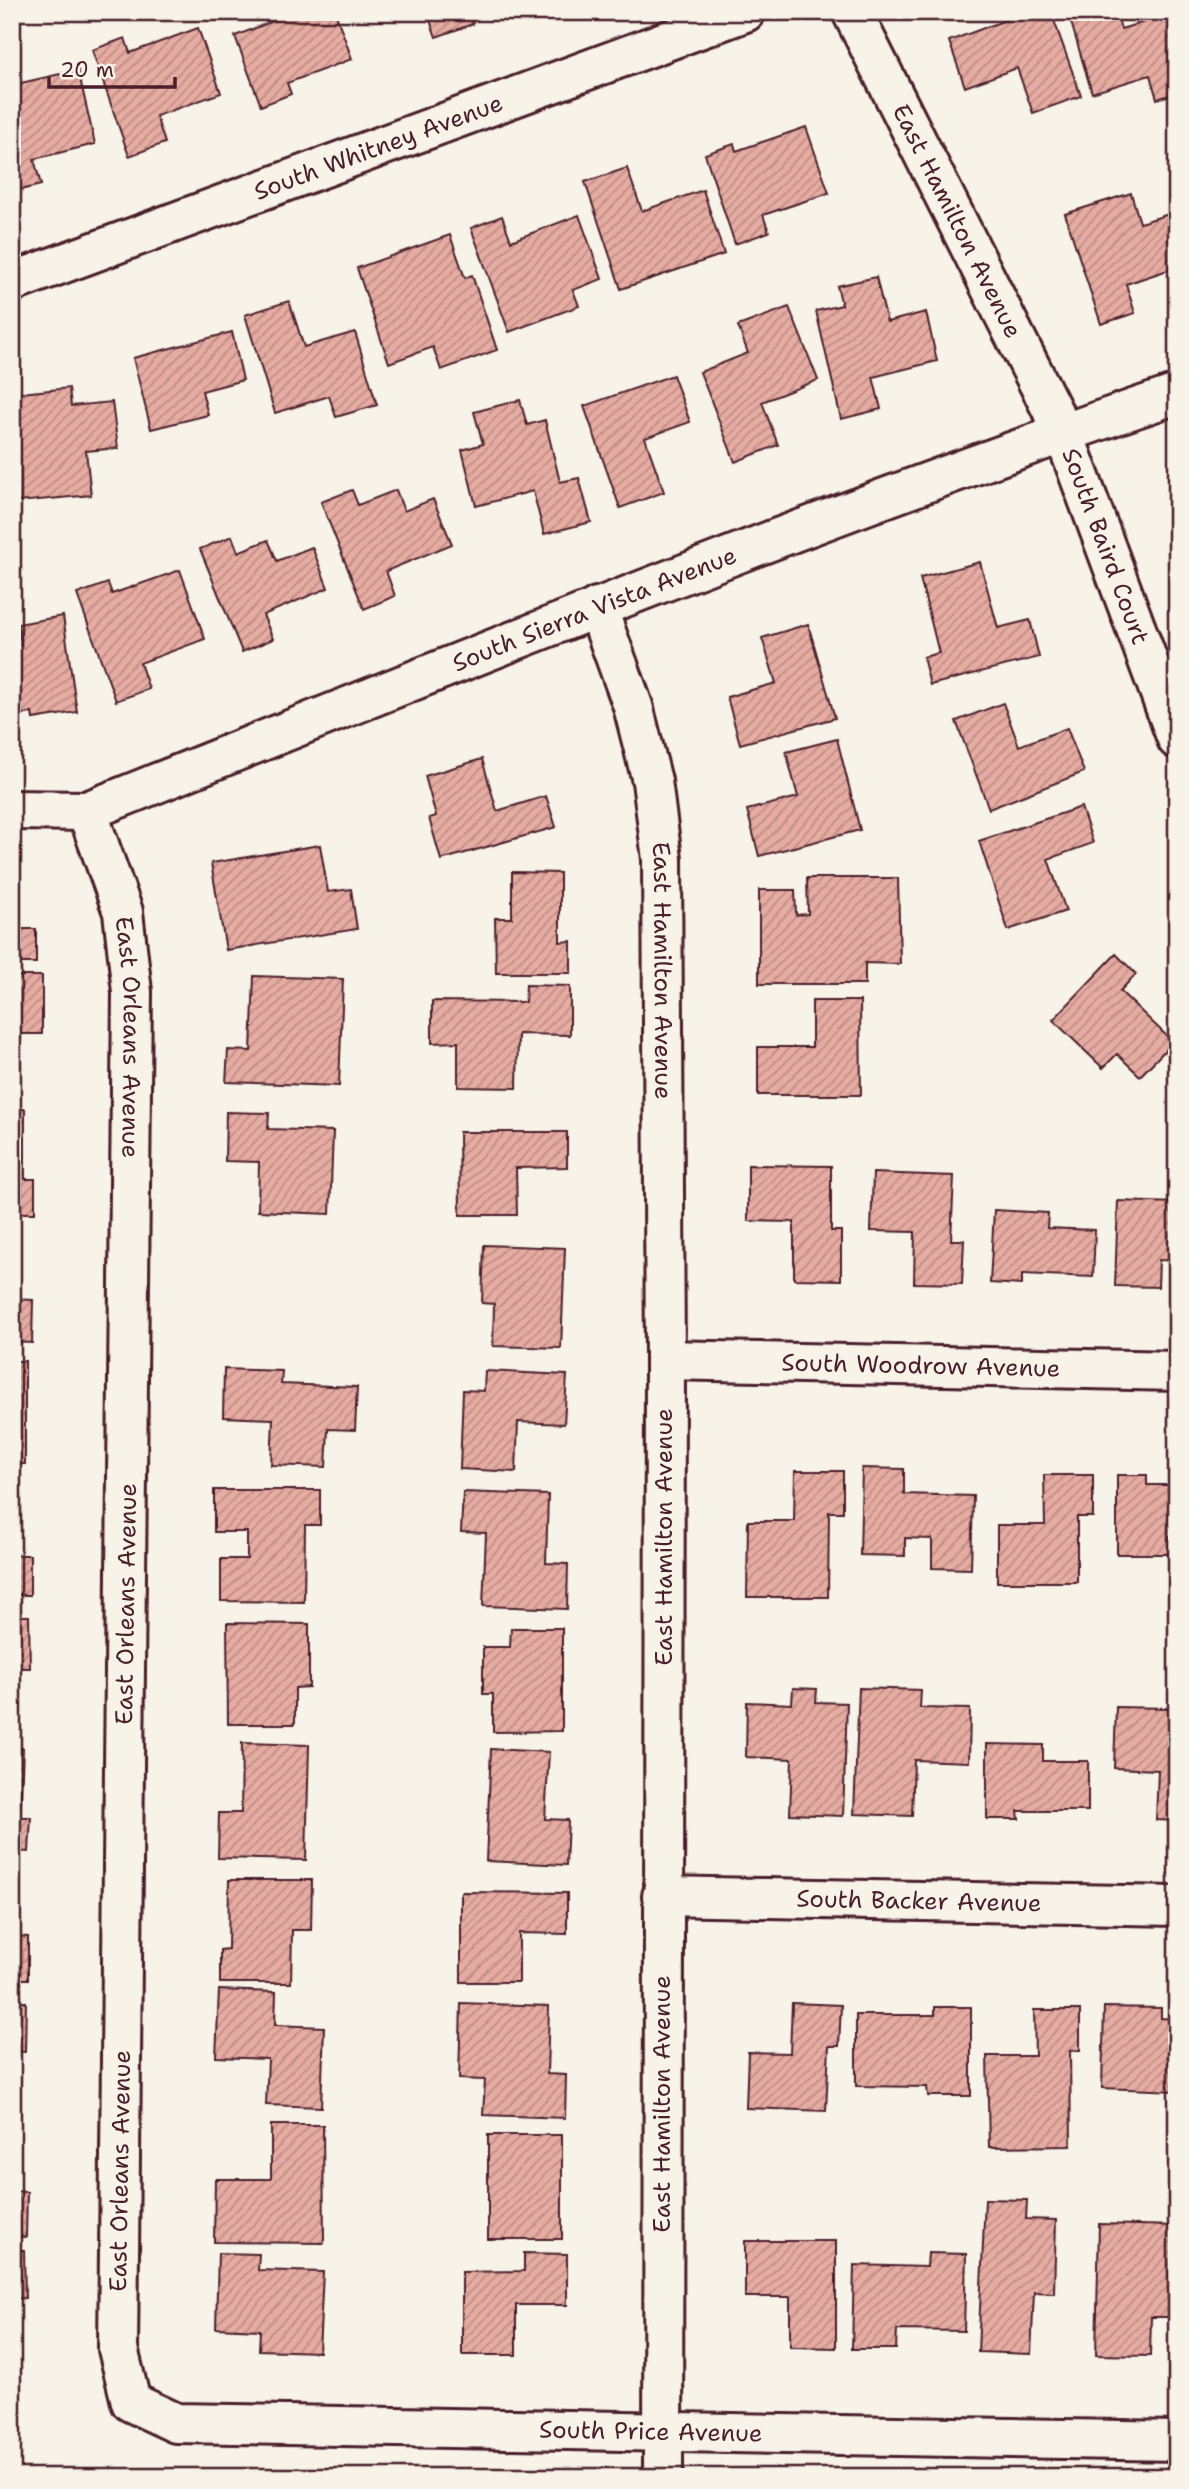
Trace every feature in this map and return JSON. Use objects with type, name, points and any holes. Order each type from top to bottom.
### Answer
[{"type":"street","name":"South Whitney Avenue","points":[[12,280],[745,12]]},
{"type":"street","name":"East Hamilton Avenue","points":[[852,12],[1063,432]]},
{"type":"street","name":"South Sierra Vista Avenue","points":[[12,810],[87,811],[597,607],[1063,432],[1177,394]]},
{"type":"street","name":"South Baird Court","points":[[1063,432],[1177,739]]},
{"type":"street","name":"East Hamilton Avenue","points":[[597,607],[633,706],[652,781],[662,859],[665,1360],[663,2477]]},
{"type":"street","name":"East Orleans Avenue","points":[[87,811],[123,912],[132,992],[118,2349],[131,2402]]},
{"type":"street","name":"South Woodrow Avenue","points":[[665,1360],[1177,1371]]},
{"type":"street","name":"South Backer Avenue","points":[[662,1896],[1177,1906]]},
{"type":"street","name":"South Price Avenue","points":[[131,2402],[176,2423],[1177,2441]]},
{"type":"building","points":[[296,12],[335,12],[352,59],[287,83],[291,94],[261,106],[235,36]]},
{"type":"building","points":[[427,12],[469,12],[473,24],[436,37]]},
{"type":"building","points":[[1027,12],[1051,12],[1081,96],[1033,113],[1017,68],[965,87],[949,41]]},
{"type":"building","points":[[1068,12],[1116,12],[1121,29],[1170,14],[1177,37],[1177,93],[1157,99],[1150,75],[1092,93]]},
{"type":"building","points":[[198,28],[221,93],[156,116],[165,143],[129,156],[92,50],[125,38],[130,53]]},
{"type":"building","points":[[78,70],[95,144],[34,159],[41,185],[12,192],[12,105],[15,104],[12,85]]},
{"type":"building","points":[[806,127],[829,193],[763,215],[769,232],[735,244],[705,154],[734,144],[736,151]]},
{"type":"building","points":[[627,168],[642,211],[703,190],[724,254],[621,289],[585,182]]},
{"type":"building","points":[[1131,193],[1140,223],[1169,214],[1177,238],[1177,267],[1126,284],[1135,313],[1101,324],[1065,214]]},
{"type":"building","points":[[579,215],[602,279],[573,290],[579,306],[509,332],[471,228],[502,216],[511,241]]},
{"type":"building","points":[[450,235],[465,278],[472,275],[497,350],[441,370],[433,347],[389,363],[357,268]]},
{"type":"building","points":[[876,277],[887,322],[926,312],[937,361],[873,377],[881,409],[841,419],[816,311],[842,305],[837,286]]},
{"type":"building","points":[[289,301],[304,347],[355,332],[377,405],[336,417],[329,396],[275,413],[245,315]]},
{"type":"building","points":[[789,307],[818,380],[762,402],[778,445],[735,462],[700,372],[748,353],[738,326]]},
{"type":"building","points":[[232,332],[243,380],[202,391],[208,415],[151,429],[133,358]]},
{"type":"building","points":[[673,375],[690,422],[645,438],[664,492],[620,508],[584,406]]},
{"type":"building","points":[[69,388],[71,406],[112,402],[118,448],[86,451],[91,495],[18,502],[12,452],[12,394]]},
{"type":"building","points":[[520,400],[527,425],[545,420],[560,482],[579,478],[591,522],[544,534],[533,491],[476,506],[462,450],[483,444],[474,412]]},
{"type":"building","points":[[352,490],[358,505],[396,490],[404,511],[433,499],[452,544],[386,571],[395,596],[364,609],[321,502]]},
{"type":"building","points":[[232,536],[238,552],[268,540],[277,561],[312,547],[328,588],[263,615],[273,639],[242,652],[200,549]]},
{"type":"building","points":[[980,562],[998,628],[1030,620],[1039,657],[930,685],[923,657],[939,653],[920,578]]},
{"type":"building","points":[[180,570],[205,639],[140,663],[149,689],[116,701],[77,594],[108,583],[112,594]]},
{"type":"building","points":[[63,616],[77,712],[33,719],[32,713],[12,716],[12,645],[21,644],[18,624]]},
{"type":"building","points":[[808,624],[835,718],[740,744],[727,697],[776,683],[762,638]]},
{"type":"building","points":[[1003,703],[1019,746],[1067,728],[1084,772],[989,809],[956,721]]},
{"type":"building","points":[[837,739],[860,830],[759,856],[747,810],[798,797],[786,752]]},
{"type":"building","points":[[482,759],[497,811],[546,796],[556,827],[441,860],[429,818],[436,816],[425,776]]},
{"type":"building","points":[[1081,807],[1093,843],[1048,859],[1066,911],[1008,930],[979,841]]},
{"type":"building","points":[[320,845],[328,892],[351,889],[357,929],[226,950],[211,863]]},
{"type":"building","points":[[512,872],[560,873],[560,942],[571,941],[571,973],[496,973],[495,918],[512,918]]},
{"type":"building","points":[[807,878],[898,878],[900,964],[865,963],[865,984],[759,984],[759,890],[795,890],[796,915],[808,914]]},
{"type":"building","points":[[12,929],[36,929],[36,963],[12,963]]},
{"type":"building","points":[[1116,954],[1136,974],[1120,991],[1173,1042],[1140,1076],[1117,1054],[1103,1068],[1053,1020]]},
{"type":"building","points":[[12,976],[42,976],[42,1034],[12,1034]]},
{"type":"building","points":[[254,976],[343,979],[339,1086],[226,1082],[228,1050],[251,1051]]},
{"type":"building","points":[[526,985],[570,986],[570,1035],[518,1034],[517,1088],[458,1087],[458,1042],[432,1043],[432,1001],[525,1002]]},
{"type":"building","points":[[812,1001],[860,1001],[861,1095],[758,1095],[758,1047],[812,1047]]},
{"type":"building","points":[[12,1109],[25,1109],[25,1179],[35,1179],[35,1213],[12,1213]]},
{"type":"building","points":[[226,1112],[269,1113],[268,1129],[333,1131],[330,1214],[258,1211],[259,1162],[225,1161]]},
{"type":"building","points":[[459,1132],[567,1132],[567,1167],[516,1168],[517,1215],[460,1215]]},
{"type":"building","points":[[748,1165],[831,1166],[831,1231],[841,1231],[841,1280],[794,1279],[794,1222],[748,1221]]},
{"type":"building","points":[[873,1173],[954,1176],[951,1240],[964,1240],[962,1284],[914,1283],[915,1232],[871,1231]]},
{"type":"building","points":[[1118,1201],[1177,1203],[1177,1261],[1159,1260],[1158,1287],[1115,1286]]},
{"type":"building","points":[[994,1210],[1048,1213],[1047,1228],[1095,1230],[1093,1277],[1022,1274],[1022,1285],[990,1283]]},
{"type":"building","points":[[484,1245],[565,1248],[561,1348],[493,1346],[494,1304],[482,1303]]},
{"type":"building","points":[[12,1299],[33,1300],[32,1343],[12,1342]]},
{"type":"building","points":[[12,1361],[25,1361],[25,1464],[12,1464]]},
{"type":"building","points":[[224,1369],[282,1371],[281,1384],[357,1387],[355,1430],[328,1429],[326,1467],[271,1465],[273,1419],[223,1417]]},
{"type":"building","points":[[485,1371],[567,1375],[564,1424],[518,1422],[516,1472],[460,1469],[463,1390],[484,1391]]},
{"type":"building","points":[[862,1468],[904,1469],[904,1494],[973,1496],[971,1569],[932,1568],[932,1539],[905,1538],[905,1556],[860,1555]]},
{"type":"building","points":[[795,1471],[843,1471],[843,1512],[829,1512],[828,1597],[747,1597],[748,1521],[794,1521]]},
{"type":"building","points":[[1044,1475],[1093,1475],[1093,1517],[1077,1517],[1077,1582],[997,1582],[997,1525],[1045,1525]]},
{"type":"building","points":[[1117,1475],[1147,1475],[1147,1485],[1177,1485],[1177,1536],[1170,1536],[1170,1554],[1117,1554]]},
{"type":"building","points":[[214,1490],[320,1490],[320,1525],[305,1525],[304,1602],[221,1601],[221,1559],[247,1559],[247,1532],[214,1532]]},
{"type":"building","points":[[463,1492],[548,1495],[546,1563],[568,1564],[567,1609],[483,1606],[486,1533],[461,1532]]},
{"type":"building","points":[[12,1555],[30,1555],[30,1595],[12,1595]]},
{"type":"building","points":[[12,1616],[29,1616],[30,1668],[12,1668]]},
{"type":"building","points":[[227,1623],[309,1624],[309,1687],[295,1688],[295,1724],[228,1724]]},
{"type":"building","points":[[511,1628],[562,1628],[562,1731],[493,1732],[493,1694],[483,1694],[483,1647],[510,1647]]},
{"type":"building","points":[[793,1688],[817,1689],[816,1702],[847,1703],[843,1816],[790,1814],[792,1759],[746,1757],[747,1702],[792,1704]]},
{"type":"building","points":[[859,1688],[921,1690],[920,1708],[970,1709],[969,1762],[914,1760],[912,1816],[854,1814]]},
{"type":"building","points":[[1116,1707],[1169,1708],[1169,1711],[1177,1711],[1177,1821],[1156,1820],[1158,1770],[1114,1768]]},
{"type":"building","points":[[242,1743],[309,1745],[306,1860],[218,1858],[219,1813],[241,1813]]},
{"type":"building","points":[[987,1744],[1043,1745],[1043,1761],[1088,1761],[1088,1811],[1018,1811],[1019,1819],[987,1819]]},
{"type":"building","points":[[12,1748],[23,1748],[20,1817],[31,1817],[29,1852],[12,1851]]},
{"type":"building","points":[[491,1749],[549,1752],[545,1819],[568,1820],[566,1865],[486,1861]]},
{"type":"building","points":[[229,1880],[312,1880],[311,1930],[292,1930],[291,1983],[220,1983],[220,1950],[228,1949]]},
{"type":"building","points":[[461,1892],[567,1893],[567,1934],[519,1933],[519,1982],[461,1982]]},
{"type":"building","points":[[12,1936],[28,1937],[28,1979],[12,1979]]},
{"type":"building","points":[[219,1990],[276,1992],[275,2025],[324,2027],[321,2107],[266,2105],[268,2059],[216,2057]]},
{"type":"building","points":[[12,2002],[26,2002],[25,2052],[12,2051]]},
{"type":"building","points":[[461,2003],[549,2006],[547,2074],[566,2075],[565,2118],[483,2115],[485,2080],[459,2079]]},
{"type":"building","points":[[792,2003],[841,2005],[839,2046],[829,2046],[826,2111],[746,2108],[748,2052],[790,2053]]},
{"type":"building","points":[[935,2007],[971,2007],[971,2096],[928,2096],[927,2087],[856,2086],[856,2015],[935,2015]]},
{"type":"building","points":[[1104,2007],[1161,2008],[1161,2018],[1177,2019],[1177,2091],[1102,2088]]},
{"type":"building","points":[[1034,2010],[1080,2010],[1080,2050],[1070,2051],[1071,2146],[989,2147],[987,2056],[1035,2056]]},
{"type":"building","points":[[271,2125],[323,2125],[324,2243],[214,2242],[215,2179],[271,2179]]},
{"type":"building","points":[[488,2135],[562,2135],[562,2239],[488,2239]]},
{"type":"building","points":[[12,2191],[27,2192],[26,2237],[12,2236]]},
{"type":"building","points":[[985,2199],[1027,2200],[1026,2219],[1056,2220],[1054,2293],[1034,2292],[1031,2354],[978,2352]]},
{"type":"building","points":[[1099,2224],[1177,2226],[1177,2317],[1151,2317],[1150,2356],[1096,2355]]},
{"type":"building","points":[[745,2241],[836,2241],[836,2348],[790,2347],[790,2297],[745,2297]]},
{"type":"building","points":[[12,2250],[24,2250],[25,2298],[12,2299]]},
{"type":"building","points":[[218,2253],[259,2254],[258,2270],[323,2272],[319,2352],[259,2350],[260,2330],[216,2328]]},
{"type":"building","points":[[524,2253],[567,2254],[567,2305],[516,2305],[516,2355],[462,2355],[462,2272],[524,2271]]},
{"type":"building","points":[[928,2253],[966,2254],[964,2331],[897,2330],[896,2349],[852,2349],[854,2265],[927,2267]]}]
